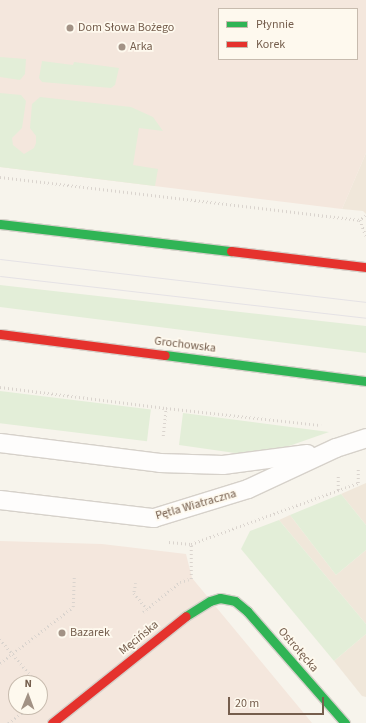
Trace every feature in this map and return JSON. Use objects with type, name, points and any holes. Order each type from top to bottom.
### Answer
[{"type":"main road","points":[[0,224],[366,267]]},
{"type":"main road","name":"Grochowska","points":[[0,334],[366,381]]},
{"type":"main road","name":"Męcińska","points":[[52,723],[193,611],[210,601],[220,598],[235,601],[248,611]]},
{"type":"main road","name":"Ostrołęcka","points":[[248,611],[345,723]]},
{"type":"lane","name":"Pętla Wiatraczna","points":[[0,444],[160,463],[223,465],[285,459],[336,448],[366,438]]},
{"type":"lane","name":"Pętla Wiatraczna","points":[[0,500],[154,518],[248,489],[336,448]]},
{"type":"path","points":[[0,177],[171,200],[360,220],[366,216]]},
{"type":"path","points":[[360,220],[366,236]]},
{"type":"path","points":[[0,387],[166,408]]},
{"type":"path","points":[[168,542],[191,544],[358,483],[358,465],[362,461]]},
{"type":"path","points":[[190,579],[191,544]]},
{"type":"path","points":[[0,663],[73,607],[74,577]]},
{"type":"path","points":[[136,583],[134,593],[147,609]]},
{"type":"path","points":[[0,639],[30,675]]},
{"type":"path","points":[[8,723],[18,715]]},
{"type":"shaded area","points":[[0,0],[366,0],[366,153],[342,209],[0,167]]},
{"type":"shaded area","points":[[366,153],[366,214],[363,211],[342,209]]},
{"type":"shaded area","points":[[366,483],[366,525],[341,494]]},
{"type":"shaded area","points":[[290,515],[336,575],[366,550],[366,624],[279,520]]},
{"type":"shaded area","points":[[0,541],[102,544],[186,554],[192,578],[312,723],[0,723]]},
{"type":"shaded area","points":[[366,634],[366,697],[362,696],[334,661]]},
{"type":"green space","points":[[0,57],[26,59],[25,74],[20,80],[0,77]]},
{"type":"green space","points":[[42,61],[73,65],[74,62],[119,68],[115,85],[111,88],[42,82],[39,78]]},
{"type":"green space","points":[[0,93],[21,95],[26,101],[22,128],[12,138],[13,145],[24,154],[34,148],[36,143],[36,136],[30,128],[32,104],[40,97],[131,107],[153,117],[163,131],[139,128],[133,165],[158,169],[155,186],[0,167]]},
{"type":"green space","points":[[0,285],[366,326],[366,353],[0,307]]},
{"type":"green space","points":[[0,391],[151,410],[147,441],[0,423]]},
{"type":"green space","points":[[183,413],[329,432],[289,446],[255,454],[235,453],[179,445]]},
{"type":"green space","points":[[341,494],[366,525],[366,550],[336,575],[290,515]]},
{"type":"green space","points":[[279,520],[366,624],[366,634],[334,661],[241,549],[250,531]]},
{"type":"tram line","points":[[0,259],[366,302]]},
{"type":"tram line","points":[[0,276],[366,318]]},
{"type":"traffic: fast","points":[[0,224],[231,251]]},
{"type":"traffic: fast","points":[[165,355],[366,381]]},
{"type":"traffic: fast","points":[[186,616],[210,601],[220,598],[235,601],[247,611],[345,723]]},
{"type":"traffic: jam","points":[[231,251],[366,267]]},
{"type":"traffic: jam","points":[[0,334],[165,355]]},
{"type":"traffic: jam","points":[[52,723],[186,616]]},
{"type":"place","name":"Dom Słowa Bożego","points":[[70,28]]},
{"type":"place","name":"Arka","points":[[122,47]]},
{"type":"place","name":"Bazarek","points":[[62,633]]}]
